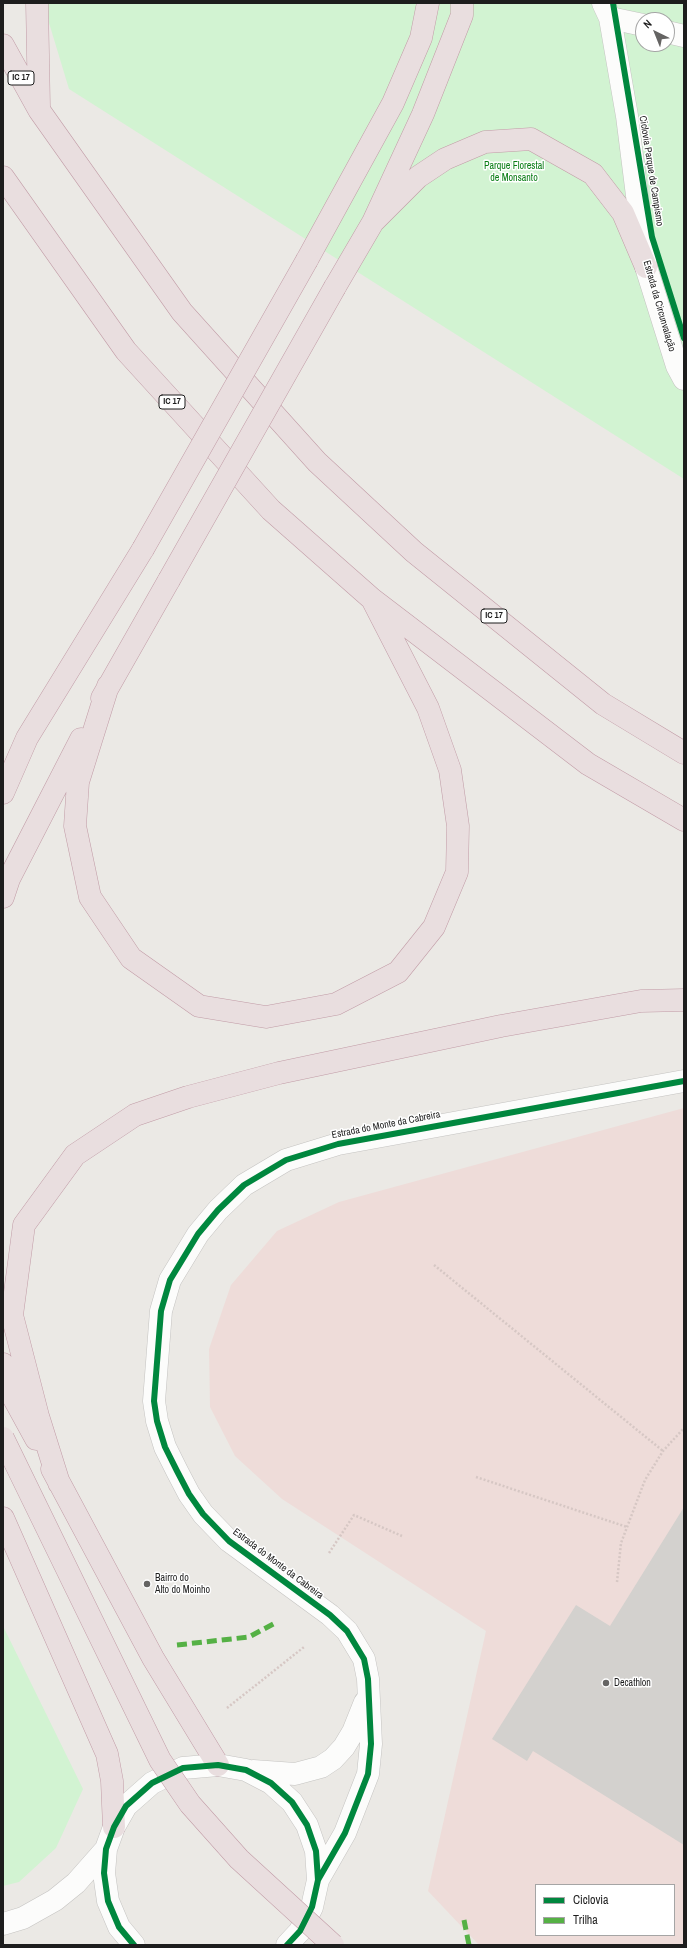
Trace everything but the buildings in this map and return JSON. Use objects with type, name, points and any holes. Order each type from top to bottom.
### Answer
[{"type":"highway","points":[[37,3],[39,110]]},
{"type":"highway","points":[[3,793],[27,738],[143,549],[307,260],[393,103],[421,38],[428,3]]},
{"type":"highway","points":[[3,898],[10,879],[108,686],[373,222],[423,114],[462,15],[462,3]]},
{"type":"highway","name":"IC 17","points":[[3,45],[39,110],[182,312],[317,462],[414,552],[603,704],[684,753]]},
{"type":"highway","points":[[373,222],[418,177],[445,159],[485,142],[531,139],[593,174],[622,213],[646,267]]},
{"type":"highway","name":"IC 17","points":[[3,177],[126,351],[271,510],[372,599],[588,764],[684,820]]},
{"type":"highway","points":[[108,686],[78,782],[75,826],[90,897],[131,958],[199,1006],[266,1017],[336,1004],[398,972],[434,927],[457,872],[458,826],[450,770],[428,708],[372,599]]},
{"type":"highway","points":[[59,1483],[38,1416],[12,1316],[24,1225],[75,1155],[135,1116],[188,1097],[279,1072],[524,1022],[641,1001],[684,1000]]},
{"type":"highway","points":[[3,1364],[13,1397],[59,1483],[153,1658],[218,1765]]},
{"type":"highway","points":[[3,1438],[160,1760],[190,1804],[239,1859],[333,1945]]},
{"type":"highway","points":[[3,1518],[107,1754],[112,1781],[114,1827]]},
{"type":"street","points":[[606,10],[635,22]]},
{"type":"street","name":"Estrada da Circunvalação","points":[[606,10],[627,116],[646,267],[677,366],[684,379]]},
{"type":"street","name":"Estrada do Monte da Cabreira","points":[[318,1880],[345,1833],[368,1774],[371,1744],[367,1694],[368,1679],[364,1659],[348,1631],[308,1598],[229,1542],[204,1514],[189,1494],[165,1447],[157,1421],[154,1401],[161,1311],[170,1280],[198,1234],[218,1210],[244,1185],[286,1160],[338,1144],[684,1082]]},
{"type":"street","name":"Estrada do Monte da Cabreira","points":[[246,1770],[295,1774],[321,1767],[333,1759],[353,1732],[367,1694]]},
{"type":"street","points":[[134,1945],[119,1927],[108,1901],[104,1873],[106,1849],[114,1827],[126,1806],[152,1783],[183,1768],[218,1765],[246,1770],[271,1783],[292,1802],[307,1825],[316,1852],[318,1880],[312,1907],[297,1940]]},
{"type":"street","points":[[3,1924],[23,1918],[55,1900],[76,1883],[106,1849]]},
{"type":"path","points":[[434,1265],[663,1451]]},
{"type":"path","points":[[617,1582],[621,1543],[645,1480],[663,1451],[684,1428]]},
{"type":"path","points":[[476,1477],[627,1527]]},
{"type":"path","points":[[328,1553],[354,1515],[402,1536]]},
{"type":"path","points":[[227,1708],[304,1647]]},
{"type":"shaded area","points":[[684,1108],[684,1945],[479,1945],[428,1891],[486,1631],[282,1499],[235,1456],[210,1407],[209,1349],[231,1285],[277,1231],[339,1202]]},
{"type":"green space","name":"Parque Florestal de Monsanto","points":[[43,3],[684,3],[684,479],[69,89]]},
{"type":"green space","points":[[3,1626],[83,1789],[56,1848],[19,1882],[3,1886]]},
{"type":"marked path","points":[[177,1645],[249,1637],[275,1623]]},
{"type":"marked path","points":[[464,1920],[469,1945]]},
{"type":"cycle path","name":"Ciclovia Parque de Campismo","points":[[613,3],[652,237],[684,338]]},
{"type":"cycle path","points":[[318,1880],[345,1833],[368,1774],[371,1744],[368,1679],[364,1659],[347,1631],[330,1615],[229,1541],[203,1514],[189,1494],[177,1471],[165,1447],[157,1421],[154,1401],[161,1311],[170,1280],[198,1234],[218,1210],[244,1185],[286,1160],[338,1144],[684,1081]]},
{"type":"cycle path","points":[[134,1945],[119,1927],[108,1901],[104,1873],[106,1849],[114,1827],[126,1806],[152,1783],[183,1768],[218,1765],[246,1770],[271,1783],[292,1802],[307,1825],[316,1851],[318,1880],[312,1907],[300,1931],[287,1945]]},
{"type":"place","name":"Bairro do Alto do Moinho","points":[[147,1584]]},
{"type":"place","name":"Decathlon","points":[[606,1683]]}]
